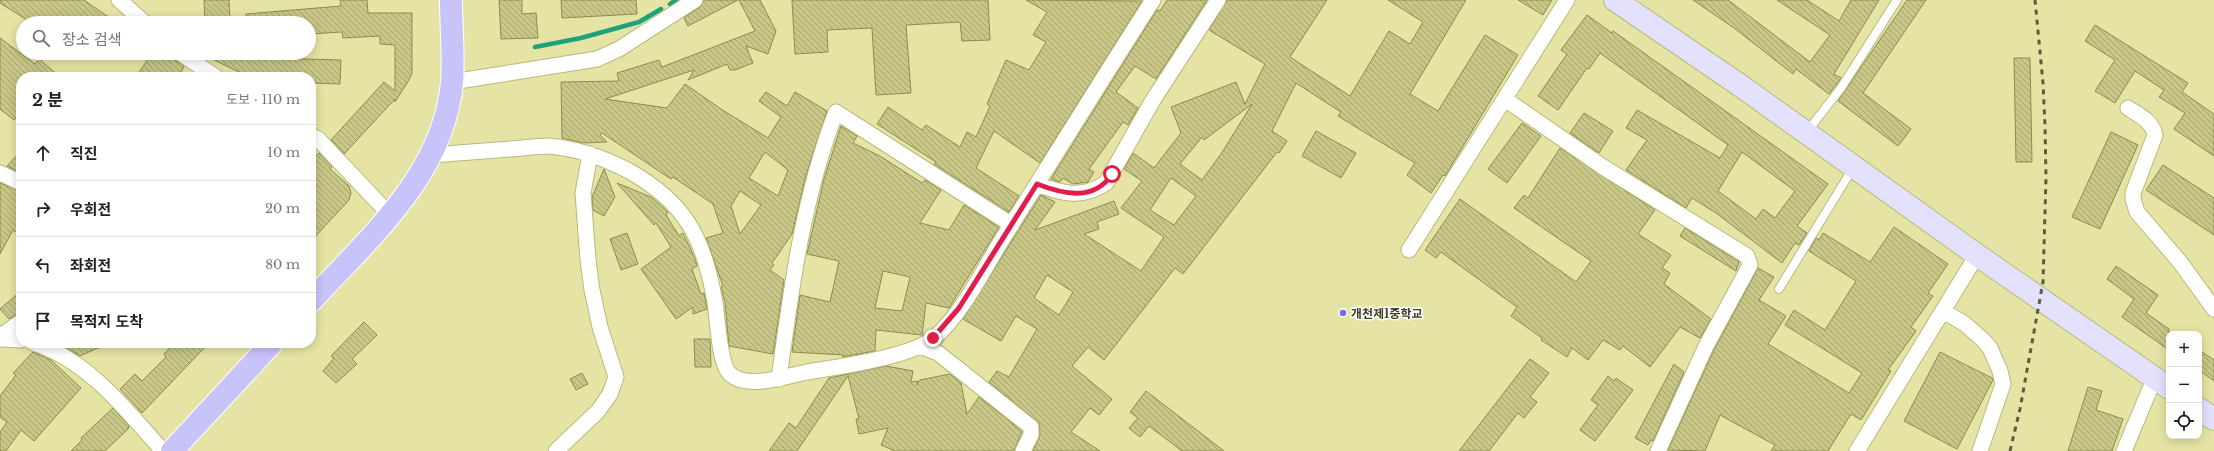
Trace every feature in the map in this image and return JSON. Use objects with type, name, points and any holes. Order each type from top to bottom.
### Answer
[{"type":"main road","points":[[316,296],[406,197],[432,155],[444,120],[452,82],[451,0]]},
{"type":"main road","points":[[1615,0],[1741,86],[1977,255],[2162,382]]},
{"type":"main road","points":[[172,451],[267,348]]},
{"type":"street","points":[[120,0],[137,16]]},
{"type":"street","points":[[452,82],[577,64],[597,59],[619,49],[694,0]]},
{"type":"street","points":[[432,155],[547,146],[590,154],[613,162],[656,187],[685,218],[704,255],[711,279],[722,358],[727,372],[736,379],[751,381],[779,379],[840,367],[920,346],[933,338],[948,323],[1012,225],[1153,0]]},
{"type":"street","points":[[1037,184],[1053,190],[1078,194],[1095,190],[1106,183],[1153,100],[1218,0]]},
{"type":"street","points":[[1409,250],[1568,0]]},
{"type":"street","points":[[190,60],[208,72]]},
{"type":"street","points":[[1505,99],[1603,168],[1747,256],[1750,265],[1706,346],[1658,451]]},
{"type":"street","points":[[2128,108],[2149,123],[2153,127],[2155,135],[2133,193],[2133,199],[2137,212],[2180,262],[2214,309]]},
{"type":"street","points":[[779,379],[790,298],[815,175],[836,112],[1012,225]]},
{"type":"street","points":[[316,138],[390,215]]},
{"type":"street","points":[[556,451],[598,411],[610,394],[616,377],[600,327],[592,290],[588,260],[583,193],[590,154]]},
{"type":"street","points":[[0,173],[16,181]]},
{"type":"street","points":[[1857,451],[1977,255]]},
{"type":"street","points":[[1943,311],[1965,324],[1983,340],[1990,348],[2000,371],[2003,384],[1980,451]]},
{"type":"street","points":[[0,338],[16,326]]},
{"type":"street","points":[[0,338],[16,340]]},
{"type":"street","points":[[920,346],[938,353],[1031,427],[1031,435],[1023,451]]},
{"type":"street","points":[[43,348],[85,370],[110,393],[163,451]]},
{"type":"street","points":[[2124,451],[2162,382]]},
{"type":"lane","points":[[1806,133],[1842,88],[1897,0]]},
{"type":"lane","points":[[1779,289],[1854,168]]},
{"type":"building","points":[[0,0],[84,0],[107,16],[21,16],[0,3]]},
{"type":"building","points":[[204,0],[229,0],[230,16],[205,16]]},
{"type":"building","points":[[340,0],[367,0],[368,13],[412,13],[412,73],[409,80],[395,102],[395,99],[344,154],[331,140],[384,82],[395,91],[395,45],[380,44],[380,36],[343,38],[342,32],[316,34],[316,16],[246,16],[246,14],[341,6]]},
{"type":"building","points":[[499,0],[522,0],[522,14],[536,13],[538,38],[501,39]]},
{"type":"building","points":[[561,0],[636,0],[637,14],[562,18]]},
{"type":"building","points":[[704,0],[738,0],[688,26],[684,18],[700,7]]},
{"type":"building","points":[[739,0],[760,0],[776,31],[768,54],[746,46],[753,63],[735,70],[730,70],[727,64],[688,80],[694,70],[605,99],[667,108],[685,84],[721,109],[768,138],[781,117],[759,101],[766,92],[787,106],[795,92],[827,111],[806,175],[792,234],[772,263],[774,265],[770,270],[784,280],[773,354],[729,346],[725,302],[721,287],[723,286],[706,238],[723,233],[713,204],[673,177],[671,179],[602,133],[600,135],[607,142],[583,143],[562,138],[561,82],[619,81],[617,73],[659,60],[662,67],[755,31]],"holes":[[[765,152],[788,170],[778,196],[749,178]],[[740,191],[761,205],[740,234],[731,206]]]},
{"type":"building","points":[[792,0],[988,0],[990,40],[962,41],[960,22],[906,25],[911,93],[876,95],[872,28],[827,30],[828,52],[795,54]]},
{"type":"building","points":[[1026,0],[1142,1],[1040,163],[994,131],[976,168],[1019,196],[1009,212],[934,164],[936,162],[877,124],[888,107],[922,130],[926,125],[960,147],[967,132],[976,137],[990,106],[987,104],[1006,60],[1029,70],[1046,42],[1033,35],[1047,12]]},
{"type":"building","points":[[1167,0],[1207,0],[1156,79],[1135,66],[1116,92],[1138,108],[1128,125],[1123,122],[1089,169],[1094,172],[1088,182],[1073,184],[1063,178],[1060,182],[1051,179],[1157,10],[1160,11]]},
{"type":"building","points":[[1227,0],[1327,0],[1290,57],[1350,96],[1389,31],[1410,44],[1423,22],[1388,0],[1466,0],[1410,94],[1438,111],[1485,35],[1518,55],[1445,176],[1443,175],[1431,193],[1407,175],[1415,163],[1338,116],[1341,112],[1296,83],[1272,131],[1287,141],[1279,153],[1277,152],[1183,274],[1175,268],[1104,360],[1088,347],[1072,366],[1112,399],[1099,415],[1090,408],[1071,432],[1100,451],[1033,451],[1040,435],[1039,423],[989,382],[997,371],[1009,377],[1037,329],[1016,316],[1001,341],[963,319],[1041,195],[1055,202],[1035,230],[1114,201],[1119,214],[1097,222],[1099,229],[1084,234],[1141,271],[1164,237],[1121,208],[1142,181],[1124,169],[1133,153],[1154,168],[1181,133],[1171,107],[1236,82],[1245,104],[1265,64],[1209,30]],"holes":[[[1252,104],[1221,154],[1202,180],[1180,164],[1202,137],[1204,140]],[[1171,178],[1196,196],[1174,225],[1150,210]],[[1047,275],[1073,292],[1059,315],[1034,298]]]},
{"type":"building","points":[[1518,0],[1552,0],[1543,15]]},
{"type":"building","points":[[1693,0],[1728,0],[1810,62],[1830,35],[1777,0],[1807,0],[1839,21],[1851,0],[1879,0],[1834,74],[1841,78],[1829,94],[1796,69],[1793,74],[1734,28]]},
{"type":"building","points":[[1907,0],[1926,0],[1863,93],[1911,129],[1898,146],[1838,101]]},
{"type":"building","points":[[1587,15],[1612,33],[1613,31],[1828,184],[1797,226],[1807,233],[1799,245],[1795,243],[1782,263],[1716,213],[1692,198],[1686,208],[1626,170],[1647,140],[1626,128],[1637,110],[1720,158],[1728,145],[1600,53],[1589,69],[1587,68],[1558,110],[1538,96],[1567,54],[1561,50]],"holes":[[[1742,152],[1795,191],[1775,218],[1763,209],[1756,219],[1718,191]]]},
{"type":"building","points":[[2095,25],[2188,83],[2182,92],[2214,114],[2214,156],[2174,129],[2185,113],[2159,97],[2164,90],[2135,71],[2115,103],[2095,91],[2115,60],[2085,41]]},
{"type":"building","points":[[0,38],[16,50],[16,60],[30,60],[35,64],[38,60],[40,60],[54,72],[16,72],[16,118],[14,120],[0,109]]},
{"type":"building","points":[[2014,58],[2030,58],[2032,162],[2016,162]]},
{"type":"building","points":[[147,60],[175,60],[184,66],[181,72],[139,72]]},
{"type":"building","points":[[214,60],[341,60],[340,84],[316,83],[316,72],[239,72]]},
{"type":"building","points":[[1584,113],[1613,131],[1599,153],[1570,133]]},
{"type":"building","points":[[1522,123],[1541,136],[1507,183],[1488,169]]},
{"type":"building","points":[[841,126],[857,136],[853,143],[880,156],[922,183],[925,180],[941,190],[920,223],[949,230],[964,205],[999,227],[949,308],[926,303],[922,335],[876,330],[875,351],[842,357],[844,355],[792,352],[800,295],[830,302],[839,261],[807,254],[824,179]],"holes":[[[883,271],[910,277],[902,311],[875,308]]]},
{"type":"building","points":[[1316,131],[1356,153],[1341,178],[1302,156]]},
{"type":"building","points":[[2111,132],[2138,145],[2100,229],[2072,217]]},
{"type":"building","points":[[1560,148],[1655,210],[1638,234],[1671,255],[1662,268],[1670,273],[1664,284],[1711,319],[1700,338],[1680,327],[1650,367],[1623,346],[1620,350],[1603,340],[1588,360],[1572,348],[1567,357],[1541,340],[1542,338],[1511,316],[1517,307],[1441,252],[1436,258],[1425,250],[1460,199],[1576,282],[1591,261],[1514,208],[1524,195],[1528,198]]},
{"type":"building","points":[[319,153],[332,167],[330,169],[349,186],[351,193],[349,200],[316,236],[316,156]]},
{"type":"building","points":[[16,156],[16,170],[7,166]]},
{"type":"building","points":[[2163,165],[2214,198],[2214,235],[2146,190]]},
{"type":"building","points":[[604,169],[615,197],[604,216],[593,210],[592,197]]},
{"type":"building","points":[[0,183],[16,190],[16,232],[13,230],[0,254]]},
{"type":"building","points":[[617,183],[651,197],[668,212],[666,215],[679,236],[683,233],[695,259],[697,266],[692,269],[701,294],[704,293],[707,309],[693,314],[693,307],[676,319],[641,269],[671,247],[656,223],[654,225]]},
{"type":"building","points":[[1894,227],[1948,264],[1928,293],[1933,296],[1911,327],[1916,331],[1888,370],[1891,371],[1861,420],[1851,414],[1828,451],[1771,451],[1775,445],[1720,415],[1705,451],[1668,450],[1714,350],[1758,268],[1774,277],[1759,300],[1786,316],[1768,344],[1849,393],[1862,373],[1785,325],[1794,310],[1825,330],[1856,281],[1809,251],[1816,238],[1819,240],[1823,233],[1870,262]]},
{"type":"building","points":[[1685,228],[1739,262],[1736,271],[1680,236]]},
{"type":"building","points":[[627,233],[638,264],[621,270],[610,239]]},
{"type":"building","points":[[2116,266],[2158,295],[2146,313],[2169,329],[2169,331],[2166,331],[2166,348],[2122,317],[2134,299],[2107,279]]},
{"type":"building","points":[[16,295],[16,314],[9,319],[0,309]]},
{"type":"building","points":[[364,322],[377,335],[352,359],[357,364],[336,383],[323,371],[334,358],[331,356]]},
{"type":"building","points":[[694,339],[710,339],[711,367],[695,367]]},
{"type":"building","points":[[67,348],[98,348],[80,356]]},
{"type":"building","points":[[169,348],[204,348],[142,413],[120,389],[135,374],[142,381],[166,357],[164,354]]},
{"type":"building","points":[[33,352],[51,360],[81,388],[34,441],[21,430],[6,451],[0,451],[0,432],[7,422],[0,417],[0,396],[16,375],[13,373]]},
{"type":"building","points":[[1940,352],[1992,378],[1993,380],[1957,449],[1904,421]]},
{"type":"building","points":[[2202,352],[2214,360],[2214,381],[2202,372]]},
{"type":"building","points":[[1530,359],[1549,373],[1530,397],[1537,402],[1524,418],[1518,413],[1489,451],[1459,451]]},
{"type":"building","points":[[1674,364],[1684,372],[1653,441],[1651,440],[1648,445],[1635,438]]},
{"type":"building","points":[[886,366],[913,371],[911,382],[918,381],[917,385],[920,380],[950,374],[961,383],[967,414],[979,397],[1022,431],[1014,451],[895,451],[881,445],[888,428],[859,434],[856,419],[859,419],[848,376],[797,451],[769,451],[789,423],[796,428],[829,378]]},
{"type":"building","points":[[582,373],[588,384],[576,390],[570,379]]},
{"type":"building","points":[[1608,376],[1614,381],[1616,378],[1633,390],[1595,441],[1580,430],[1598,405],[1591,400]]},
{"type":"building","points":[[2088,387],[2102,391],[2096,410],[2123,419],[2112,451],[2068,451]]},
{"type":"building","points":[[1146,391],[1224,451],[1182,451],[1149,426],[1140,437],[1129,428],[1138,418],[1130,412]]},
{"type":"building","points":[[113,408],[129,426],[128,429],[105,451],[71,451],[82,440],[81,438]]},
{"type":"waterway","points":[[670,4],[676,0]]},
{"type":"waterway","points":[[535,47],[581,38],[639,22],[661,9]]},
{"type":"railway","points":[[2010,451],[2020,409],[2043,282],[2046,178],[2045,126],[2043,83],[2035,0]]},
{"type":"place","name":"개천제1중학교","points":[[1343,313]]},
{"type":"route","points":[[933,338],[948,323],[959,308],[1037,184],[1053,190],[1071,194],[1085,194],[1106,183],[1112,174]]}]
